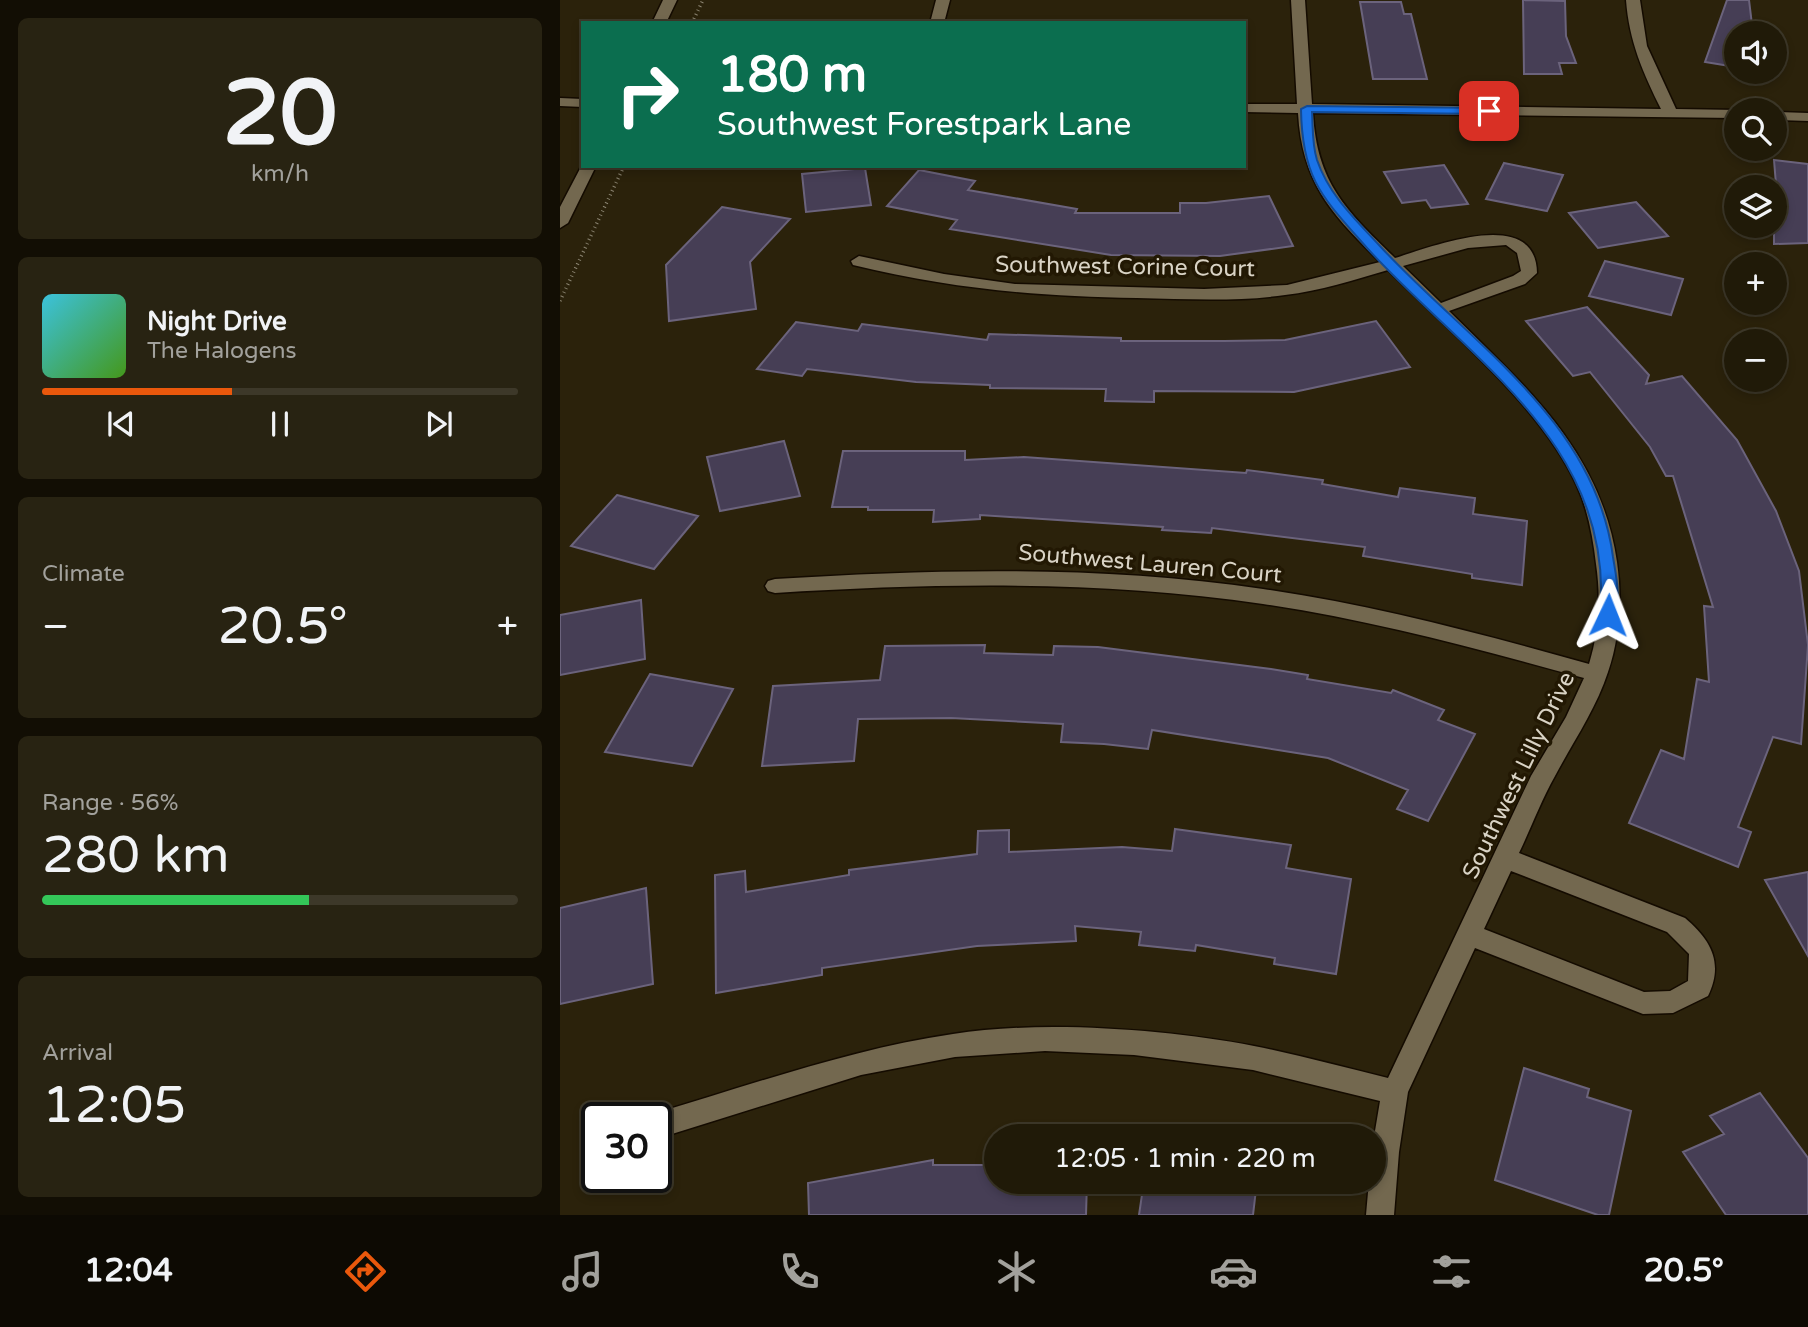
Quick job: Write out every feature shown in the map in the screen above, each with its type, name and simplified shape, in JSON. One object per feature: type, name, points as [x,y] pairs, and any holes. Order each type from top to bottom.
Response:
[{"type":"street","points":[[660,21],[670,0]]},
{"type":"street","points":[[938,21],[943,0]]},
{"type":"street","name":"Southwest Lilly Drive","points":[[1298,0],[1307,109],[1307,144],[1321,184],[1329,198],[1389,263],[1524,395],[1557,435],[1587,486],[1603,536],[1610,589],[1605,647],[1597,674],[1576,719],[1543,776],[1395,1092],[1385,1152],[1380,1215]]},
{"type":"street","points":[[1633,0],[1634,30],[1643,57],[1671,113]]},
{"type":"street","points":[[560,102],[581,103]]},
{"type":"street","points":[[1246,108],[1724,114]]},
{"type":"street","points":[[1787,116],[1808,117]]},
{"type":"street","points":[[560,223],[587,168]]},
{"type":"street","name":"Southwest Corine Court","points":[[859,261],[915,275],[1053,292],[1237,294],[1299,287],[1474,242],[1499,239],[1516,242],[1525,250],[1530,260],[1529,273],[1519,280],[1437,310]]},
{"type":"street","name":"Southwest Lauren Court","points":[[775,586],[897,578],[989,576],[1124,582],[1215,590],[1386,619],[1597,674]]},
{"type":"street","points":[[1469,934],[1643,1003],[1673,1002],[1699,988],[1706,965],[1696,942],[1675,925],[1505,858]]},
{"type":"street","points":[[672,1121],[861,1063],[955,1045],[1045,1039],[1134,1043],[1253,1058],[1395,1092]]},
{"type":"path","points":[[560,301],[623,168]]},
{"type":"building","points":[[1523,0],[1565,1],[1566,36],[1576,63],[1559,63],[1562,74],[1524,74]]},
{"type":"building","points":[[1727,0],[1749,0],[1752,21],[1724,21],[1724,65],[1705,62]]},
{"type":"building","points":[[1360,2],[1401,2],[1404,14],[1411,14],[1427,79],[1373,79]]},
{"type":"building","points":[[1774,161],[1808,164],[1808,243],[1774,244],[1774,238],[1787,238],[1787,175],[1775,175]]},
{"type":"building","points":[[1504,163],[1563,175],[1547,211],[1486,199]]},
{"type":"building","points":[[1444,165],[1468,204],[1431,208],[1426,200],[1402,203],[1384,172]]},
{"type":"building","points":[[865,168],[871,205],[806,212],[802,174]]},
{"type":"building","points":[[919,170],[975,181],[968,190],[1077,209],[1075,213],[1180,213],[1180,203],[1269,196],[1293,246],[1220,256],[1111,255],[950,229],[957,220],[887,206]]},
{"type":"building","points":[[1636,202],[1668,236],[1598,248],[1569,213]]},
{"type":"building","points":[[722,207],[790,219],[750,262],[756,309],[669,321],[666,265]]},
{"type":"building","points":[[1605,261],[1683,279],[1671,315],[1589,296]]},
{"type":"building","points":[[1587,307],[1649,375],[1646,384],[1682,376],[1737,440],[1776,511],[1799,571],[1808,645],[1801,744],[1773,737],[1738,827],[1751,832],[1738,867],[1629,823],[1661,750],[1684,759],[1697,679],[1709,682],[1704,606],[1713,607],[1673,476],[1666,476],[1650,447],[1590,372],[1573,376],[1526,321]]},
{"type":"building","points":[[1376,321],[1410,367],[1294,392],[1154,391],[1154,402],[1105,401],[1106,389],[990,388],[990,385],[916,382],[807,369],[802,376],[757,369],[796,322],[858,331],[862,324],[987,340],[989,334],[1121,338],[1121,341],[1224,341],[1285,340]]},
{"type":"building","points":[[784,441],[800,496],[720,511],[707,457]]},
{"type":"building","points":[[843,451],[965,451],[965,460],[1024,457],[1246,473],[1247,470],[1323,480],[1322,484],[1398,497],[1400,488],[1475,498],[1473,514],[1527,521],[1522,585],[1363,556],[1365,547],[1212,528],[1211,533],[1162,530],[1163,527],[980,515],[980,519],[933,522],[934,510],[832,507]]},
{"type":"building","points":[[617,495],[698,516],[654,569],[571,546]]},
{"type":"building","points":[[641,600],[645,659],[560,675],[560,615]]},
{"type":"building","points":[[985,645],[984,653],[1053,655],[1054,646],[1098,647],[1271,669],[1308,675],[1307,679],[1391,693],[1393,690],[1444,710],[1438,720],[1475,734],[1428,821],[1397,809],[1408,790],[1328,758],[1152,730],[1148,749],[1061,742],[1063,724],[951,718],[858,719],[854,761],[762,766],[773,686],[880,680],[885,646]]},
{"type":"building","points":[[650,674],[733,689],[692,766],[605,752]]},
{"type":"building","points":[[1175,829],[1291,845],[1286,868],[1351,879],[1336,974],[1274,964],[1275,958],[1196,945],[1195,951],[1139,945],[1141,932],[1075,926],[1076,941],[977,946],[822,968],[822,975],[716,993],[715,875],[745,871],[746,892],[849,875],[849,870],[977,854],[978,831],[1009,830],[1009,852],[1122,847],[1172,851]]},
{"type":"building","points":[[1808,872],[1808,956],[1765,880]]},
{"type":"building","points":[[646,888],[653,984],[560,1004],[560,908]]},
{"type":"building","points":[[1524,1068],[1589,1089],[1587,1097],[1631,1111],[1609,1215],[1598,1215],[1495,1180]]},
{"type":"building","points":[[1760,1093],[1808,1158],[1808,1215],[1726,1215],[1683,1152],[1724,1134],[1710,1116]]},
{"type":"building","points":[[933,1160],[933,1165],[984,1165],[984,1194],[1087,1194],[1086,1215],[809,1215],[808,1183]]},
{"type":"building","points":[[1142,1194],[1255,1194],[1253,1215],[1139,1215]]},
{"type":"route","points":[[1489,111],[1307,109],[1307,144],[1312,162],[1329,198],[1389,263],[1524,395],[1557,435],[1587,486],[1603,536],[1610,589],[1608,615]]}]
